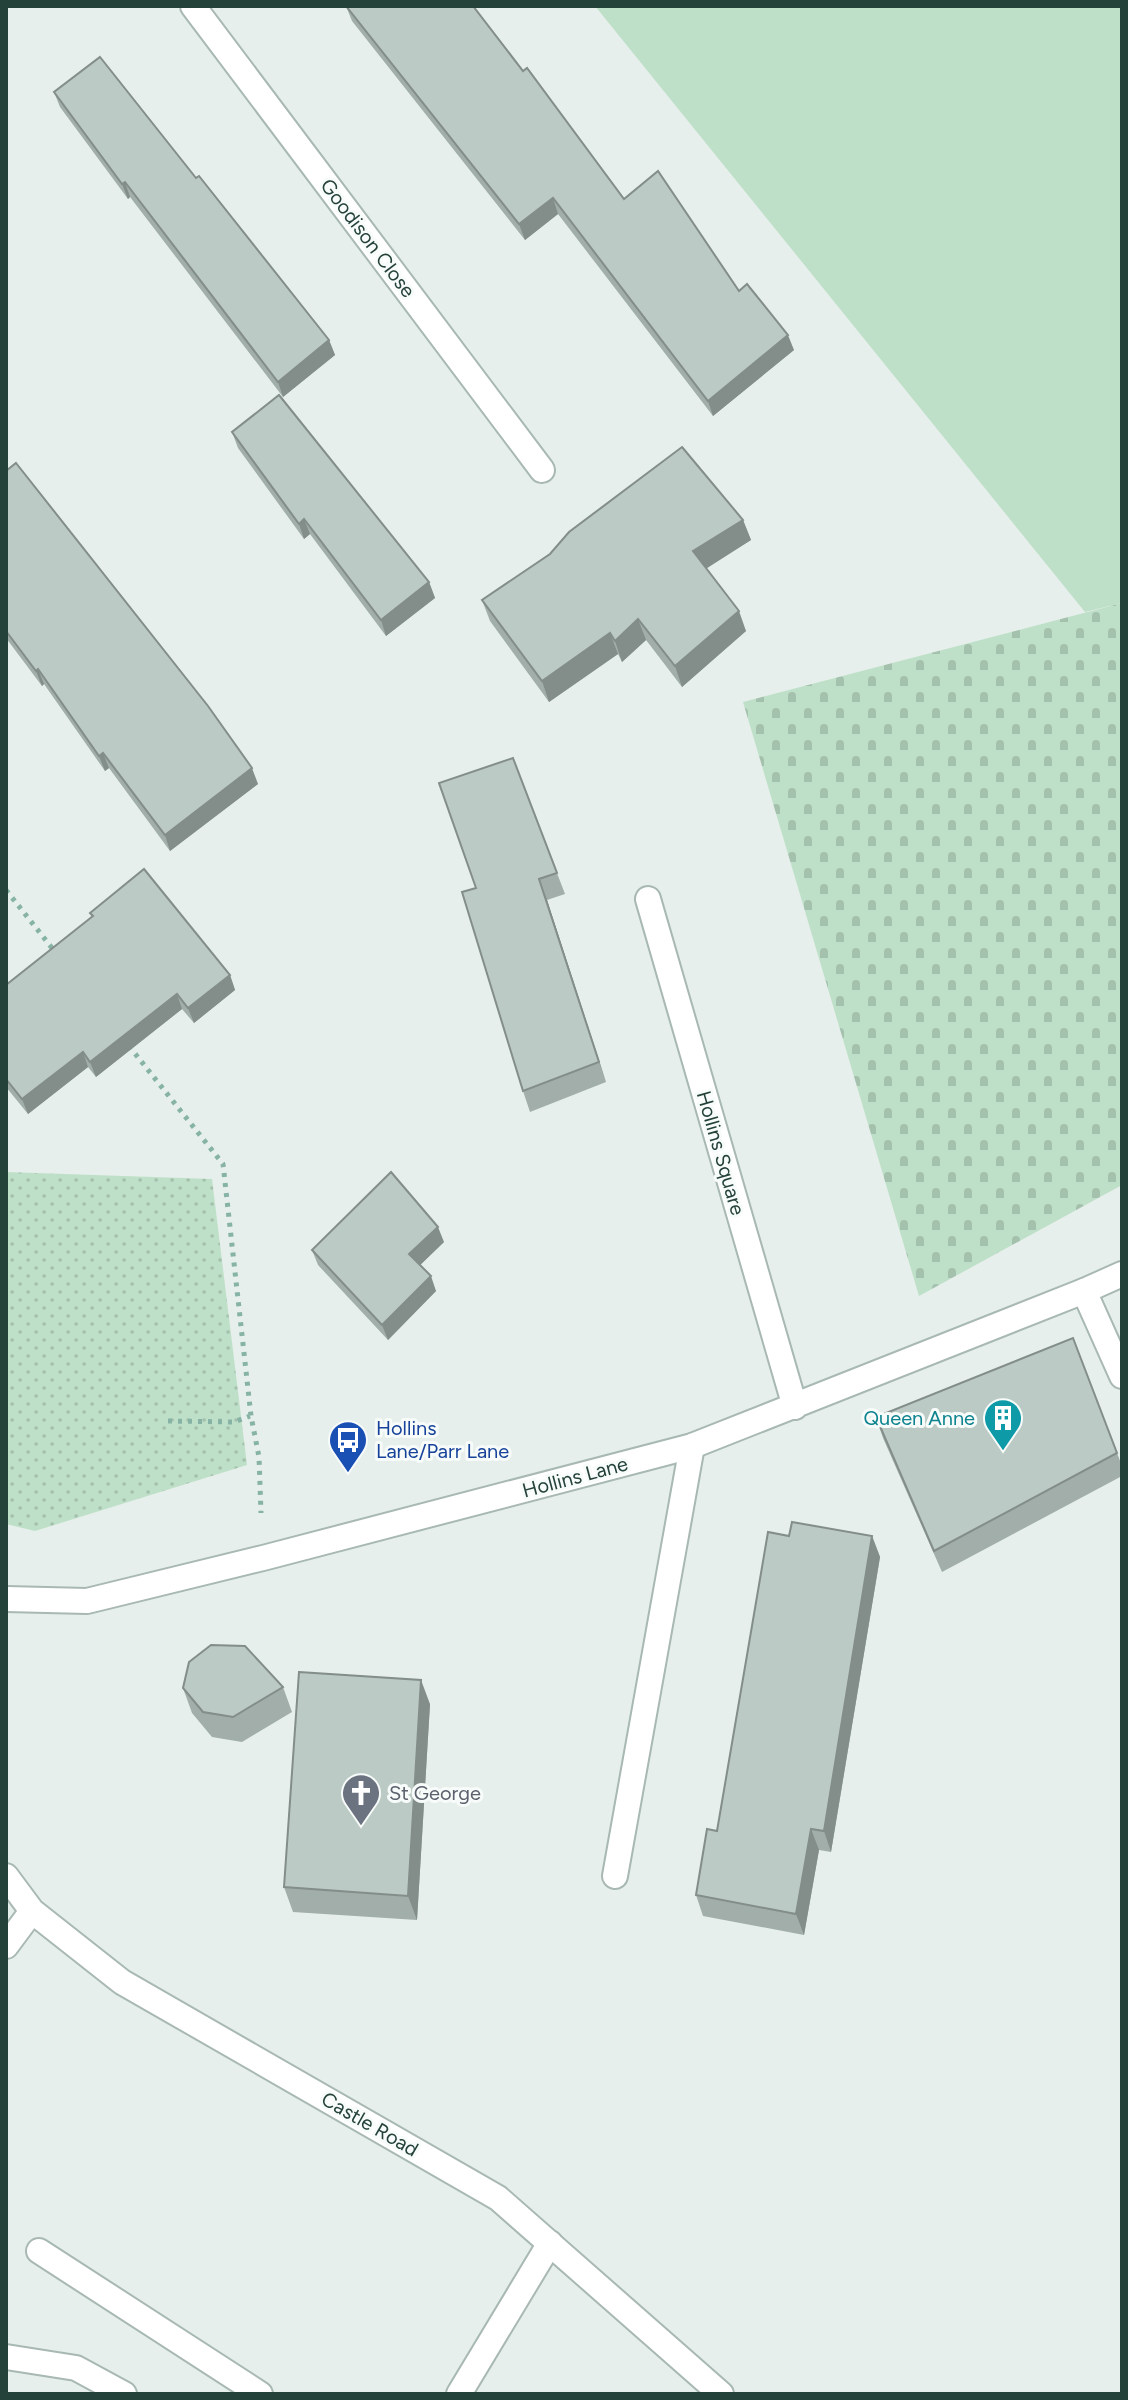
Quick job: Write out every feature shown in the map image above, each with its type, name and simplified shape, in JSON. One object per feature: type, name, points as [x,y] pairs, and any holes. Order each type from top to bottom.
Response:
[{"type":"street","name":"Goodison Close","points":[[193,6],[542,470]]},
{"type":"street","name":"Hollins Square","points":[[648,899],[795,1407]]},
{"type":"street","name":"Hollins Lane","points":[[6,1599],[87,1601],[692,1446],[1122,1274]]},
{"type":"street","points":[[1084,1291],[1122,1376]]},
{"type":"street","points":[[615,1876],[692,1446]]},
{"type":"street","name":"Castle Road","points":[[6,1876],[32,1911],[122,1982],[498,2198],[721,2394]]},
{"type":"street","points":[[6,1946],[32,1911]]},
{"type":"street","points":[[459,2394],[550,2243]]},
{"type":"street","points":[[39,2251],[260,2394]]},
{"type":"street","points":[[6,2357],[76,2368],[124,2394]]},
{"type":"path","points":[[6,890],[65,965]]},
{"type":"path","points":[[124,1040],[223,1164],[251,1416],[259,1457],[263,1558]]},
{"type":"path","points":[[168,1421],[234,1422],[251,1416]]},
{"type":"green space","points":[[595,6],[1122,6],[1122,603],[1085,612]]},
{"type":"green space","points":[[1122,603],[1122,1185],[919,1296],[743,702]]},
{"type":"green space","points":[[6,1172],[212,1179],[247,1465],[35,1531],[6,1524]]},
{"type":"building","points":[[346,6],[473,6],[523,71],[527,68],[624,199],[658,171],[739,291],[747,284],[788,335],[708,401],[553,198],[519,224]]},
{"type":"building","points":[[100,57],[329,340],[278,382],[125,182],[122,184],[54,92]]},
{"type":"building","points":[[279,395],[429,582],[381,620],[304,519],[299,524],[232,432]]},
{"type":"building","points":[[682,447],[743,520],[693,551],[739,611],[675,666],[638,619],[615,641],[610,633],[542,681],[482,600],[550,554],[569,532]]},
{"type":"building","points":[[16,463],[208,706],[252,768],[165,835],[103,753],[99,756],[38,669],[36,671],[6,631],[6,471]]},
{"type":"building","points":[[513,758],[557,873],[539,879],[599,1062],[523,1091],[462,892],[476,888],[439,783]]},
{"type":"building","points":[[144,869],[230,975],[188,1008],[177,994],[90,1062],[83,1052],[22,1099],[6,1079],[6,985],[93,916],[90,913]]},
{"type":"building","points":[[391,1172],[438,1227],[409,1254],[431,1276],[382,1325],[312,1250]]},
{"type":"building","name":"Queen Anne","points":[[1073,1338],[1117,1453],[934,1551],[876,1417]]},
{"type":"building","points":[[792,1522],[872,1536],[824,1831],[811,1829],[796,1914],[696,1895],[707,1829],[717,1831],[768,1532],[789,1536]]},
{"type":"building","points":[[211,1645],[245,1646],[283,1687],[233,1717],[203,1712],[183,1688],[189,1662]]},
{"type":"building","name":"St George","points":[[299,1672],[421,1680],[408,1896],[284,1887]]},
{"type":"place","name":"Queen Anne","points":[[1003,1452]]},
{"type":"place","name":"Hollins Lane/Parr Lane","points":[[348,1474]]},
{"type":"place","name":"St George","points":[[361,1827]]}]
